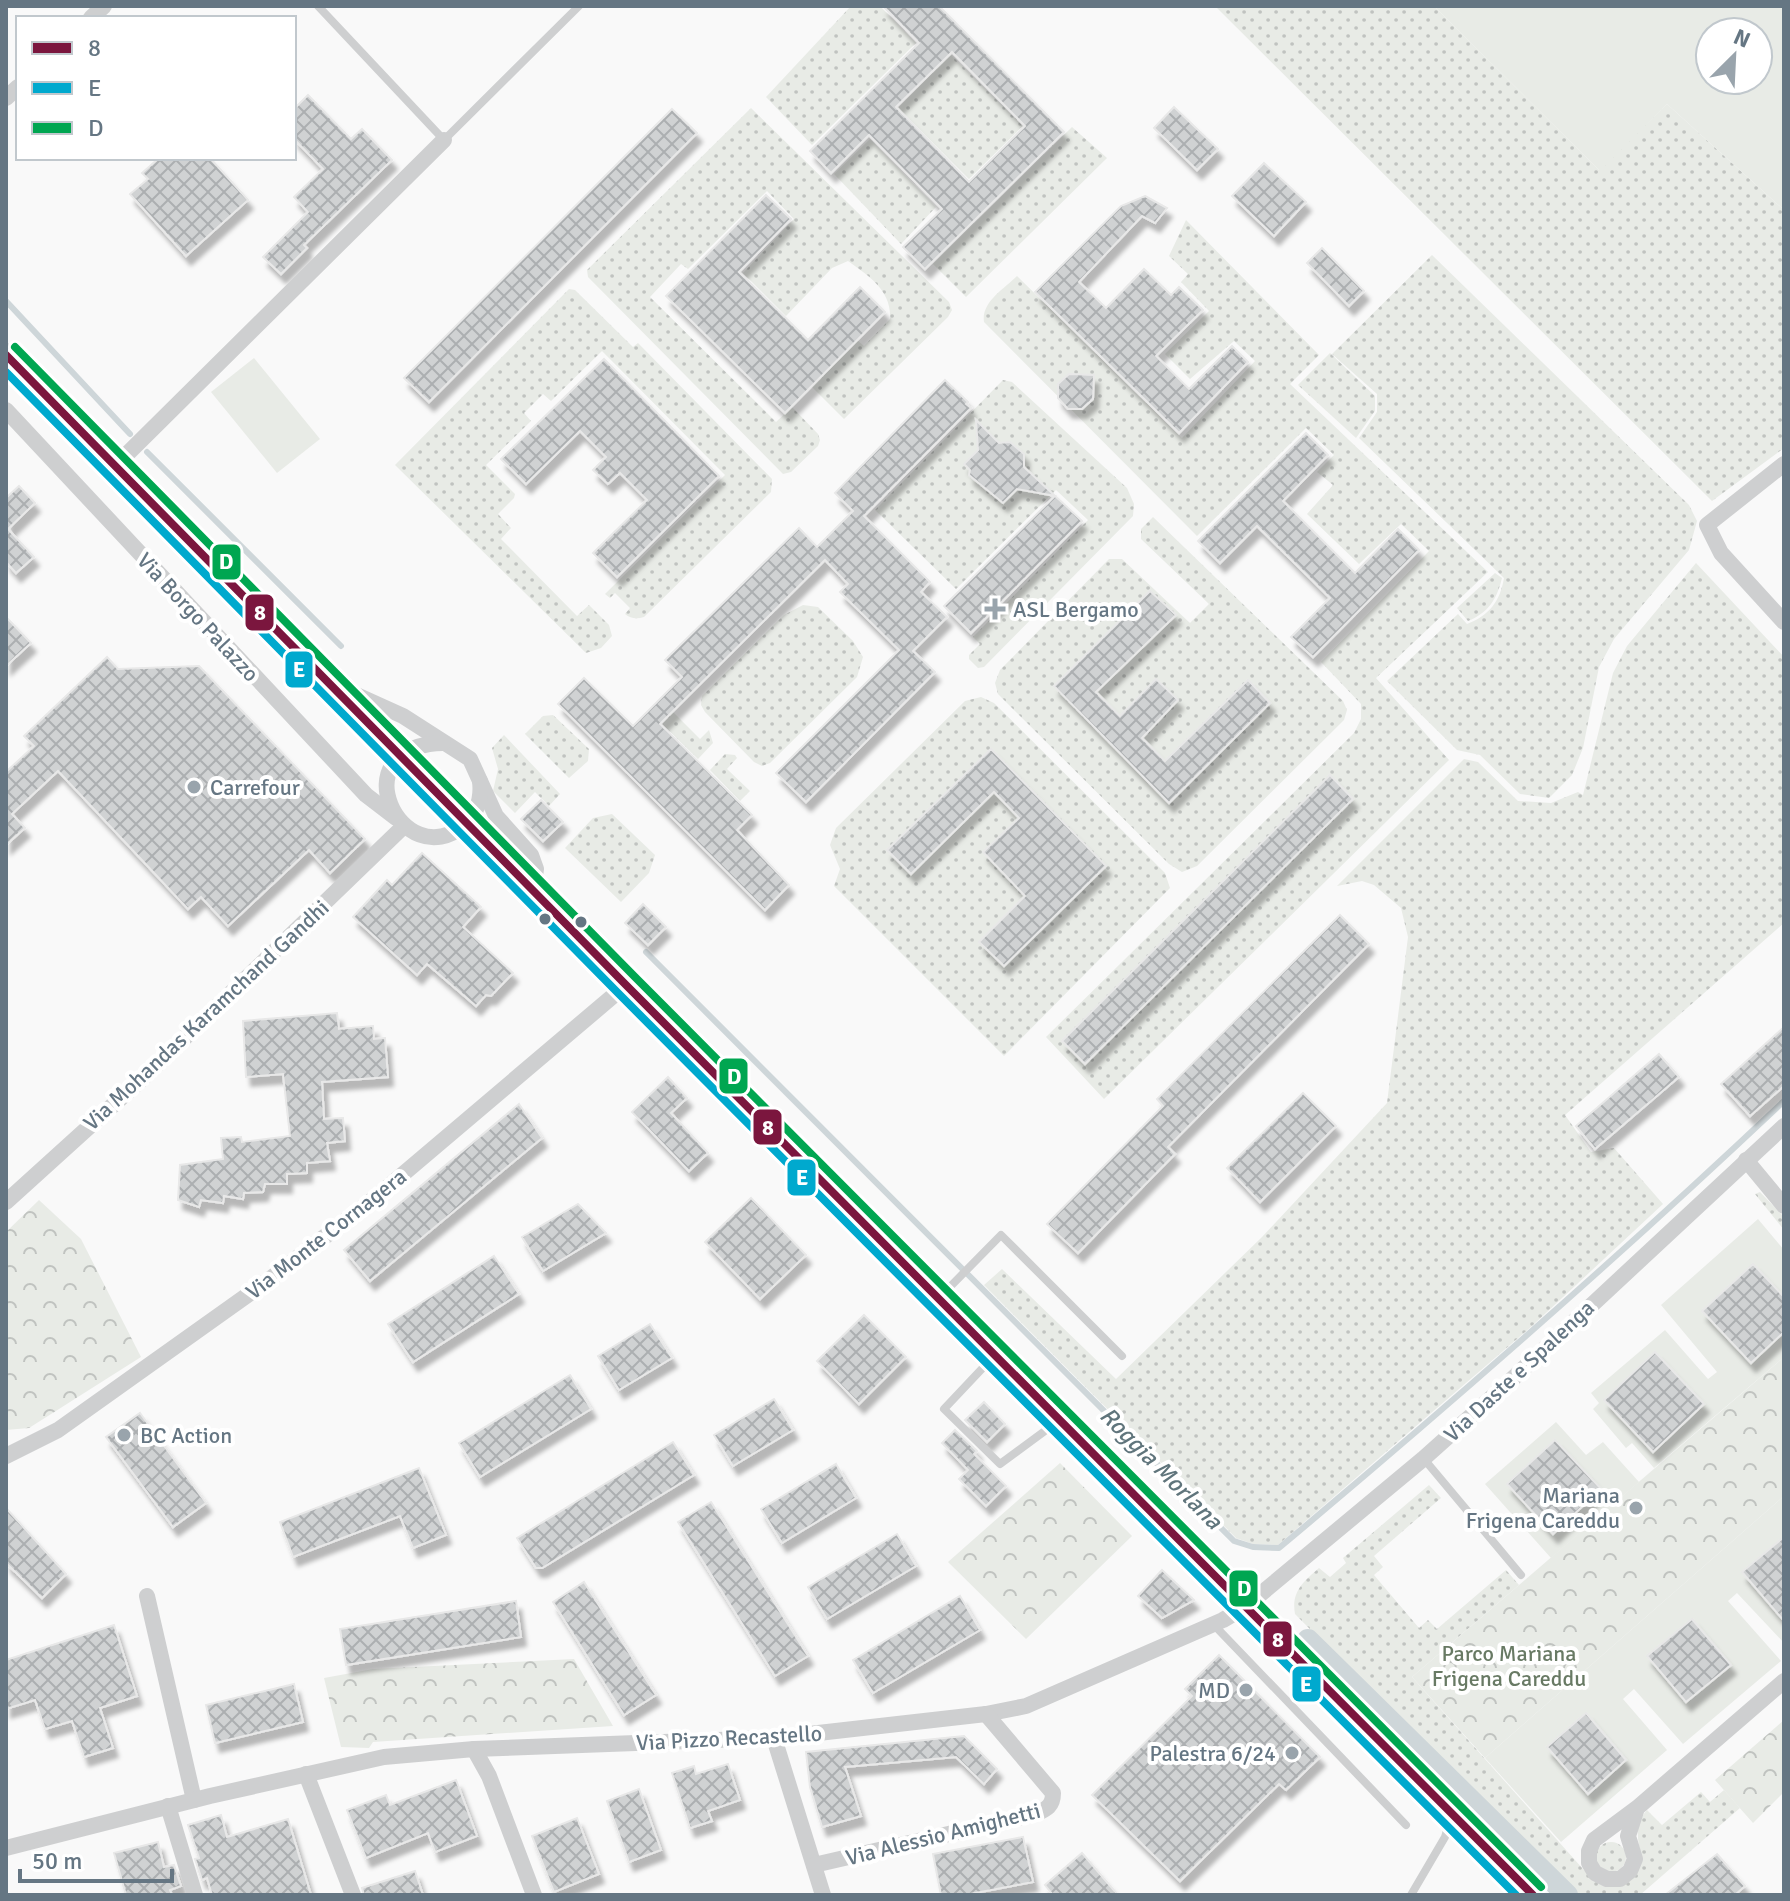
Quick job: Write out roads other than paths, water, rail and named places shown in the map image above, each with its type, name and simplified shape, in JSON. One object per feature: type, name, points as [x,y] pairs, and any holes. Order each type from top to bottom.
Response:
[{"type":"main road","name":"Via Borgo Palazzo","points":[[6,355],[626,985],[943,1293],[994,1355],[1533,1895]]},
{"type":"street","points":[[114,467],[444,140]]},
{"type":"street","name":"Via Borgo Palazzo","points":[[6,410],[355,784],[414,832],[436,837],[458,830],[468,822]]},
{"type":"street","points":[[1784,464],[1707,525],[1721,553],[1784,622]]},
{"type":"street","name":"Via Borgo Palazzo","points":[[329,683],[403,716],[462,752],[475,767],[496,816],[531,855],[536,869],[533,889]]},
{"type":"street","points":[[400,822],[389,805],[386,790],[388,775],[401,754],[421,743],[444,743]]},
{"type":"street","points":[[468,822],[477,809],[481,792],[479,776]]},
{"type":"street","name":"Via Mohandas Karamchand Gandhi","points":[[6,1202],[144,1077],[400,822]]},
{"type":"street","name":"Via Monte Cornagera","points":[[6,1456],[71,1421],[308,1251],[626,985]]},
{"type":"street","name":"Via Daste e Spalenga","points":[[1245,1607],[1423,1459],[1784,1126]]},
{"type":"street","points":[[1746,1160],[1784,1206]]},
{"type":"street","points":[[147,1596],[194,1800]]},
{"type":"street","name":"Via Pizzo Recastello","points":[[6,1848],[168,1806],[384,1757],[474,1749],[774,1738],[986,1714],[1026,1706],[1213,1625],[1245,1607]]},
{"type":"street","points":[[1637,1808],[1784,1681]]},
{"type":"street","name":"Via Alessio Amighetti","points":[[814,1865],[1049,1809],[1053,1793],[986,1714]]},
{"type":"street","name":"Via Alessio Amighetti","points":[[774,1738],[823,1895]]},
{"type":"street","points":[[474,1749],[489,1776],[534,1895]]},
{"type":"street","points":[[306,1774],[353,1895]]},
{"type":"street","points":[[168,1806],[195,1895]]},
{"type":"lane","points":[[318,6],[444,140],[579,6]]},
{"type":"lane","points":[[943,1293],[1001,1235],[1122,1356]]},
{"type":"lane","points":[[994,1355],[944,1409],[1000,1464],[1059,1420]]},
{"type":"lane","points":[[1423,1459],[1521,1575]]},
{"type":"lane","points":[[1213,1625],[1406,1825]]},
{"type":"lane","points":[[1411,1895],[1445,1837],[1452,1812]]},
{"type":"waterway","name":"Roggia Morlana","points":[[6,301],[130,434]]},
{"type":"waterway","name":"Roggia Morlana","points":[[147,452],[341,646]]},
{"type":"waterway","name":"Roggia Morlana","points":[[646,952],[1234,1541],[1253,1547],[1279,1548],[1535,1328],[1784,1101]]},
{"type":"waterway","points":[[1308,1640],[1567,1895]]},
{"type":"place","name":"ASL Bergamo","points":[[995,609]]},
{"type":"place","name":"Carrefour","points":[[194,787]]},
{"type":"place","name":"BC Action","points":[[124,1435]]},
{"type":"place","name":"Mariana Frigena Careddu","points":[[1636,1508]]},
{"type":"place","name":"MD","points":[[1246,1690]]},
{"type":"place","name":"Palestra 6/24","points":[[1292,1753]]},
{"type":"park label","name":"Parco Mariana Frigena Careddu","points":[[1509,1666]]}]
